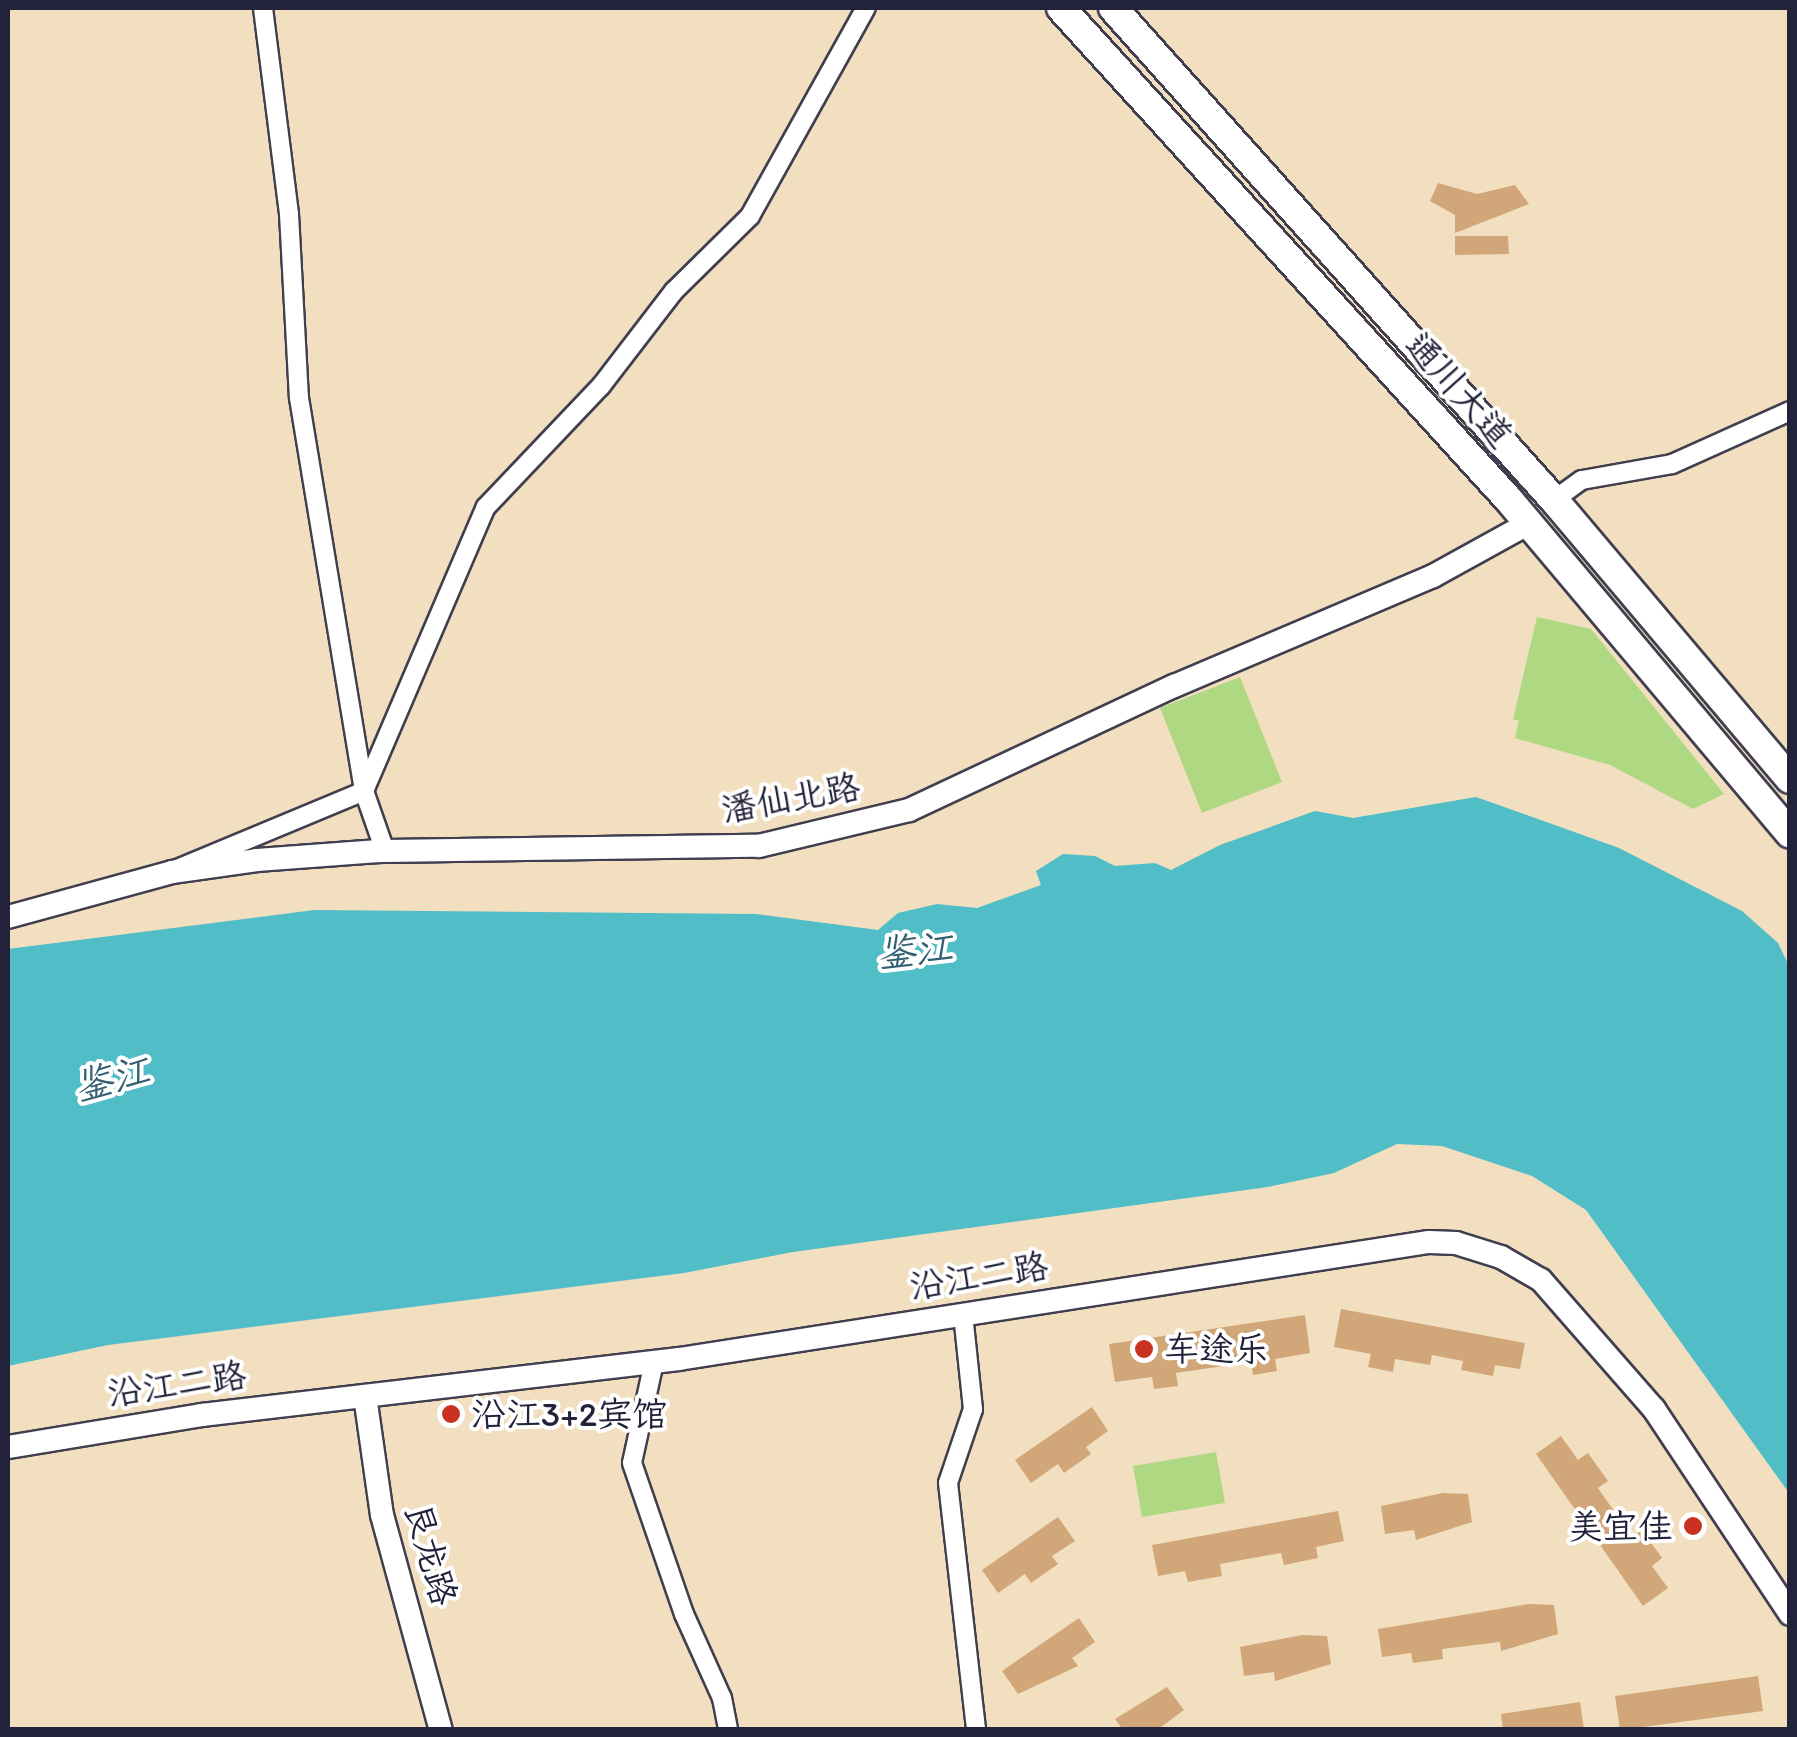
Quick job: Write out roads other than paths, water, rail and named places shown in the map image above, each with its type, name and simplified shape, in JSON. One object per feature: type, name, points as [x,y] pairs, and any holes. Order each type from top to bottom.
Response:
[{"type":"main road","name":"通川大道","points":[[1062,8],[1529,523],[1790,834]]},
{"type":"main road","name":"通川大道","points":[[1113,8],[1554,500],[1790,779]]},
{"type":"street","points":[[263,8],[289,214],[299,398],[364,791],[385,851]]},
{"type":"street","points":[[172,872],[364,791],[486,508],[601,386],[674,291],[750,216],[866,8]]},
{"type":"street","points":[[1554,500],[1582,480],[1672,464],[1790,411]]},
{"type":"street","name":"潘仙北路","points":[[8,918],[172,872],[385,851],[759,846],[908,810],[1174,686],[1433,576],[1529,523]]},
{"type":"street","name":"沿江二路","points":[[8,1447],[365,1396],[654,1362],[1429,1242],[1483,1249],[1541,1280],[1654,1409],[1790,1614]]},
{"type":"street","points":[[963,1314],[973,1408],[948,1483],[976,1730]]},
{"type":"street","points":[[654,1362],[647,1412],[631,1455],[634,1475],[684,1614],[722,1698],[728,1730]]},
{"type":"street","name":"艮龙路","points":[[365,1396],[376,1488],[440,1729]]},
{"type":"water","name":"鉴江","points":[[1476,797],[1619,848],[1742,911],[1778,943],[1789,966],[1789,1493],[1586,1210],[1532,1176],[1442,1146],[1397,1144],[1334,1173],[1268,1187],[793,1252],[684,1273],[108,1345],[8,1366],[8,949],[314,910],[756,914],[878,930],[898,913],[937,904],[977,908],[1041,885],[1036,871],[1063,854],[1095,856],[1115,866],[1155,863],[1171,870],[1220,845],[1315,811],[1353,818]]},
{"type":"place","name":"车途乐","points":[[1144,1349]]},
{"type":"place","name":"沿江3+2宾馆","points":[[451,1414]]},
{"type":"place","name":"美宜佳","points":[[1693,1526]]}]
